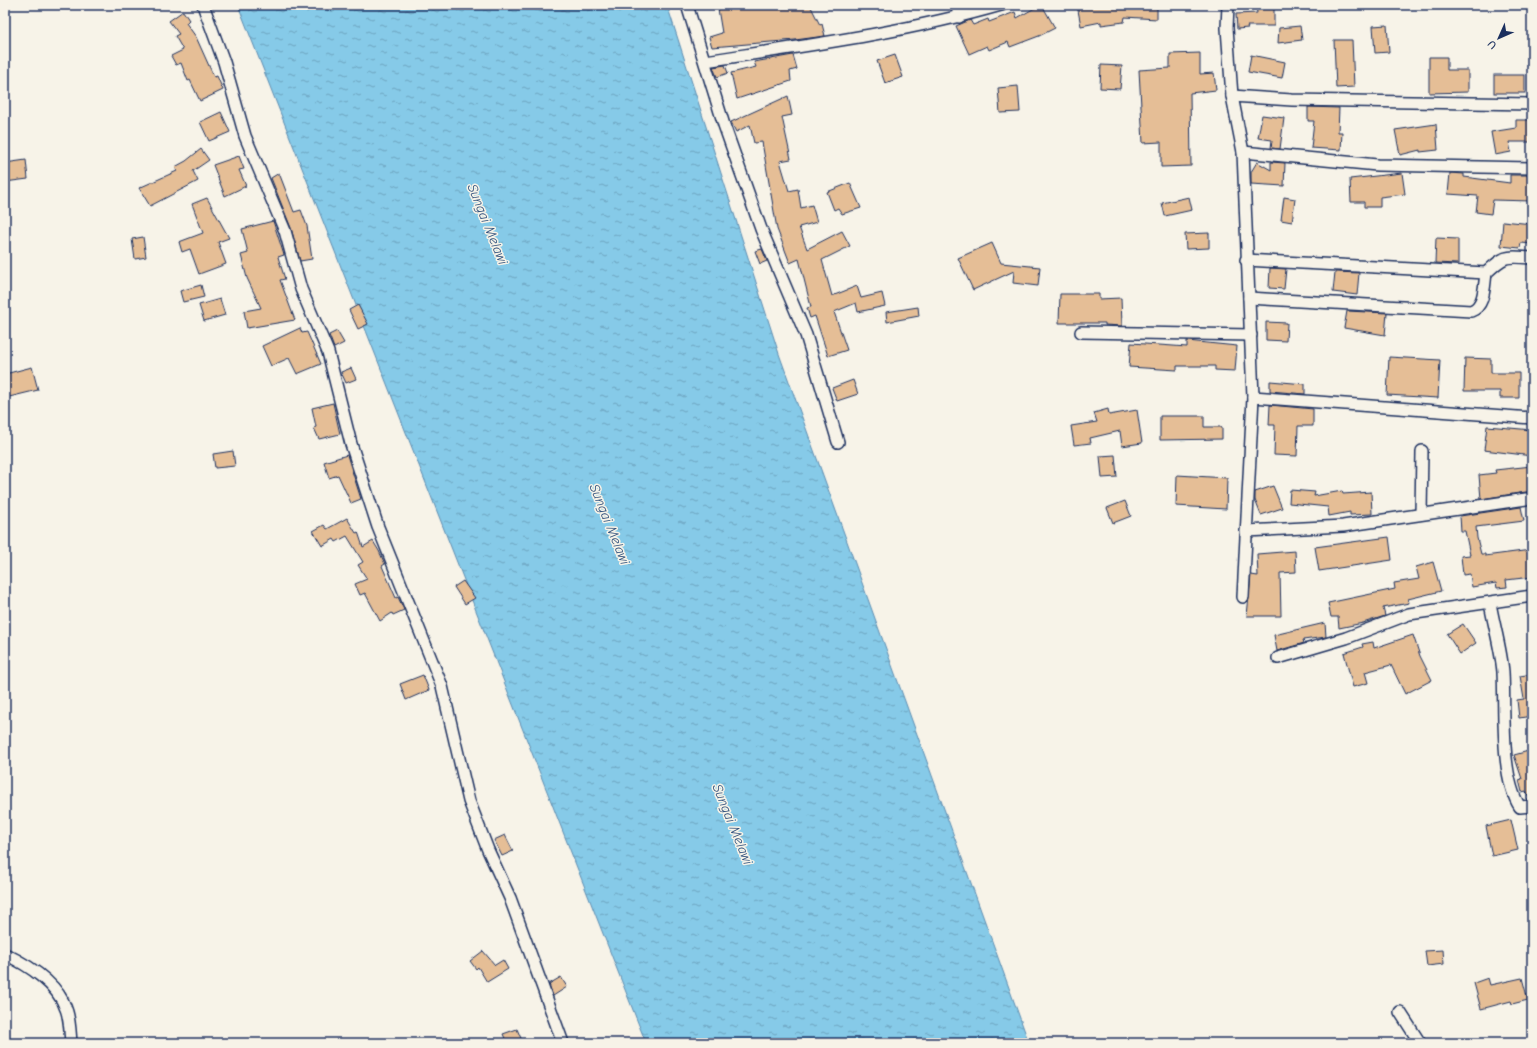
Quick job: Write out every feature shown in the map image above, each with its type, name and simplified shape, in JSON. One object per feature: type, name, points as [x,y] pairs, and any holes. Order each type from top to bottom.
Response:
[{"type":"street","points":[[203,5],[224,62],[245,136],[285,231],[301,289],[328,352],[351,444],[378,527],[442,686],[469,801],[488,850],[510,898],[563,1043]]},
{"type":"street","points":[[688,5],[724,125],[761,229],[806,334],[838,442]]},
{"type":"street","points":[[957,5],[959,17]]},
{"type":"street","points":[[705,61],[850,40],[959,17],[1001,5]]},
{"type":"street","points":[[1228,5],[1227,28],[1232,96],[1242,152],[1246,260],[1252,335],[1253,397],[1243,597]]},
{"type":"street","points":[[1232,96],[1292,100],[1532,104]]},
{"type":"street","points":[[1242,152],[1378,166],[1532,168]]},
{"type":"street","points":[[1249,298],[1471,311],[1475,309],[1481,301],[1486,273],[1501,258],[1511,256],[1532,258]]},
{"type":"street","points":[[1246,260],[1486,273]]},
{"type":"street","points":[[1080,332],[1252,335]]},
{"type":"street","points":[[1253,397],[1532,418]]},
{"type":"street","points":[[1420,514],[1422,451]]},
{"type":"street","points":[[1246,531],[1343,526],[1526,499]]},
{"type":"street","points":[[1278,658],[1346,638],[1409,614],[1532,596]]},
{"type":"street","points":[[1490,603],[1503,670],[1507,768],[1511,789],[1520,807],[1532,806]]},
{"type":"street","points":[[5,954],[26,964],[60,996],[67,1009],[71,1043]]},
{"type":"street","points":[[1400,1012],[1420,1043]]},
{"type":"water","name":"Sungai Melawi","points":[[238,5],[667,5],[779,354],[1029,1043],[646,1043]]},
{"type":"building","points":[[752,5],[810,5],[820,25],[822,24],[825,36],[712,47],[709,37],[722,33],[718,9]]},
{"type":"building","points":[[1042,5],[1055,28],[1010,47],[1008,42],[989,50],[987,46],[969,54],[956,26],[970,20],[973,25],[988,19],[989,22],[1015,12],[1017,18]]},
{"type":"building","points":[[1077,5],[1157,5],[1157,19],[1125,17],[1124,22],[1101,25],[1101,22],[1081,26]]},
{"type":"building","points":[[1256,5],[1274,5],[1274,26],[1247,26],[1248,28],[1237,29],[1236,14],[1257,13]]},
{"type":"building","points":[[183,11],[189,20],[186,23],[196,37],[214,77],[217,76],[223,90],[200,101],[190,80],[188,81],[181,63],[176,65],[171,56],[183,50],[175,36],[179,34],[169,21]]},
{"type":"building","points":[[1387,25],[1389,52],[1375,53],[1373,26]]},
{"type":"building","points":[[1300,26],[1302,40],[1278,43],[1279,28]]},
{"type":"building","points":[[1334,40],[1352,40],[1354,87],[1336,88]]},
{"type":"building","points":[[1200,53],[1200,74],[1214,73],[1216,90],[1190,93],[1191,166],[1161,167],[1161,142],[1143,143],[1139,70],[1170,68],[1170,54]]},
{"type":"building","points":[[793,55],[797,69],[790,71],[791,81],[737,99],[731,73],[756,67],[754,62]]},
{"type":"building","points":[[895,55],[903,77],[885,83],[877,61]]},
{"type":"building","points":[[1251,55],[1285,62],[1282,78],[1248,72]]},
{"type":"building","points":[[1429,57],[1447,57],[1447,70],[1468,70],[1468,92],[1429,93]]},
{"type":"building","points":[[725,65],[728,73],[717,77],[713,67]]},
{"type":"building","points":[[1101,65],[1122,66],[1120,89],[1100,88]]},
{"type":"building","points":[[1494,75],[1525,75],[1525,93],[1494,93]]},
{"type":"building","points":[[1018,86],[1020,112],[1000,113],[998,88]]},
{"type":"building","points":[[788,96],[792,115],[782,117],[791,159],[780,161],[789,191],[798,189],[801,208],[812,205],[817,222],[799,227],[807,249],[842,231],[850,246],[822,260],[832,296],[857,286],[861,298],[882,293],[885,306],[858,312],[856,303],[834,312],[847,350],[828,356],[815,316],[810,318],[807,308],[811,307],[799,259],[790,263],[777,229],[762,142],[754,143],[750,125],[736,132],[731,122]]},
{"type":"building","points":[[1308,107],[1339,108],[1338,132],[1342,132],[1341,150],[1311,148],[1314,121],[1308,121]]},
{"type":"building","points":[[221,112],[230,132],[209,141],[200,122]]},
{"type":"building","points":[[1262,115],[1284,118],[1280,149],[1271,148],[1272,140],[1258,138]]},
{"type":"building","points":[[1516,120],[1530,120],[1530,142],[1509,142],[1511,152],[1495,155],[1491,132],[1516,128]]},
{"type":"building","points":[[1436,124],[1438,150],[1420,152],[1420,150],[1400,155],[1395,130]]},
{"type":"building","points":[[201,149],[209,160],[193,171],[198,181],[150,206],[139,188],[177,171],[175,167],[186,161]]},
{"type":"building","points":[[239,156],[244,169],[239,170],[246,186],[225,196],[213,165]]},
{"type":"building","points":[[26,160],[28,179],[5,182],[5,163]]},
{"type":"building","points":[[1257,162],[1271,170],[1271,162],[1285,163],[1284,186],[1251,184],[1251,172]]},
{"type":"building","points":[[279,173],[294,212],[301,210],[307,226],[312,259],[300,261],[291,228],[271,178]]},
{"type":"building","points":[[1402,173],[1405,194],[1380,197],[1380,207],[1364,207],[1364,202],[1351,202],[1350,179]]},
{"type":"building","points":[[1450,173],[1464,174],[1464,177],[1510,183],[1510,175],[1532,175],[1532,201],[1493,200],[1491,214],[1476,212],[1478,196],[1448,194]]},
{"type":"building","points":[[850,183],[861,208],[842,214],[838,208],[834,210],[827,192]]},
{"type":"building","points":[[1189,197],[1192,210],[1165,216],[1162,203]]},
{"type":"building","points":[[1284,197],[1295,199],[1292,222],[1281,220]]},
{"type":"building","points":[[207,198],[229,238],[218,242],[226,264],[199,274],[190,249],[182,252],[179,242],[203,233],[192,204]]},
{"type":"building","points":[[273,221],[284,255],[278,257],[285,279],[280,280],[295,320],[247,328],[244,311],[261,308],[247,278],[241,255],[248,253],[242,229]]},
{"type":"building","points":[[1503,221],[1532,224],[1532,244],[1521,243],[1520,248],[1501,246]]},
{"type":"building","points":[[1209,233],[1209,248],[1186,249],[1185,234]]},
{"type":"building","points":[[143,237],[146,257],[135,259],[132,239]]},
{"type":"building","points":[[1436,238],[1458,239],[1458,264],[1435,263]]},
{"type":"building","points":[[992,243],[1001,263],[1040,267],[1038,286],[1013,283],[1014,271],[973,290],[958,258]]},
{"type":"building","points":[[762,249],[767,261],[760,264],[755,251]]},
{"type":"building","points":[[1270,268],[1286,269],[1284,289],[1269,288]]},
{"type":"building","points":[[1335,272],[1359,273],[1357,295],[1333,292]]},
{"type":"building","points":[[201,285],[204,297],[183,302],[180,291]]},
{"type":"building","points":[[1060,294],[1099,294],[1099,299],[1121,298],[1122,326],[1105,325],[1105,323],[1059,323]]},
{"type":"building","points":[[220,299],[225,315],[204,321],[199,305]]},
{"type":"building","points":[[358,305],[368,324],[358,329],[349,310]]},
{"type":"building","points":[[918,307],[919,316],[887,322],[886,312]]},
{"type":"building","points":[[1347,311],[1387,313],[1385,335],[1344,328]]},
{"type":"building","points":[[1266,322],[1287,323],[1286,341],[1266,340]]},
{"type":"building","points":[[300,328],[302,333],[307,332],[321,364],[297,374],[289,358],[271,366],[262,346]]},
{"type":"building","points":[[337,331],[344,343],[334,348],[329,335]]},
{"type":"building","points":[[1187,341],[1237,346],[1235,371],[1215,370],[1215,366],[1177,366],[1177,370],[1129,367],[1131,343],[1187,347]]},
{"type":"building","points":[[1389,357],[1440,360],[1438,398],[1387,395]]},
{"type":"building","points":[[1465,358],[1491,359],[1491,373],[1519,373],[1519,398],[1500,398],[1500,391],[1464,391]]},
{"type":"building","points":[[32,367],[38,390],[5,398],[5,374]]},
{"type":"building","points":[[351,368],[356,379],[346,383],[341,372]]},
{"type":"building","points":[[853,380],[858,394],[837,401],[832,388]]},
{"type":"building","points":[[1270,381],[1305,384],[1305,394],[1270,391]]},
{"type":"building","points":[[333,403],[340,434],[319,439],[314,428],[316,427],[312,408]]},
{"type":"building","points":[[1270,405],[1313,409],[1313,426],[1298,426],[1297,456],[1274,455],[1275,425],[1269,425]]},
{"type":"building","points":[[1108,409],[1109,415],[1137,410],[1142,443],[1122,446],[1120,431],[1090,438],[1091,443],[1074,445],[1071,426],[1097,422],[1094,413]]},
{"type":"building","points":[[1160,416],[1204,416],[1204,427],[1222,427],[1222,439],[1160,440]]},
{"type":"building","points":[[1487,426],[1532,430],[1532,456],[1484,450]]},
{"type":"building","points":[[233,451],[235,466],[215,468],[213,454]]},
{"type":"building","points":[[347,455],[361,499],[351,503],[338,475],[329,478],[324,462]]},
{"type":"building","points":[[1115,455],[1117,477],[1102,478],[1100,456]]},
{"type":"building","points":[[1532,466],[1532,491],[1481,499],[1479,475],[1496,473],[1495,470]]},
{"type":"building","points":[[1177,475],[1227,478],[1226,509],[1176,506]]},
{"type":"building","points":[[1273,486],[1282,508],[1261,515],[1255,500],[1255,492]]},
{"type":"building","points":[[1290,490],[1315,492],[1314,496],[1342,491],[1343,494],[1371,492],[1372,514],[1350,515],[1350,512],[1329,516],[1328,507],[1289,503]]},
{"type":"building","points":[[1125,501],[1131,516],[1113,523],[1107,508]]},
{"type":"building","points":[[1521,507],[1524,521],[1476,527],[1477,538],[1481,554],[1485,554],[1485,556],[1531,550],[1532,577],[1506,580],[1507,587],[1497,588],[1496,583],[1472,587],[1470,574],[1463,575],[1461,556],[1470,555],[1465,531],[1461,531],[1460,516]]},
{"type":"building","points":[[347,518],[356,533],[358,532],[363,547],[373,541],[385,564],[382,566],[396,598],[398,597],[404,610],[393,615],[392,613],[380,621],[365,593],[360,595],[355,584],[367,579],[358,565],[363,562],[347,536],[336,542],[334,539],[322,546],[313,531],[324,525],[327,529]]},
{"type":"building","points":[[1389,537],[1392,560],[1319,571],[1315,547]]},
{"type":"building","points":[[1295,551],[1296,572],[1280,573],[1281,616],[1247,616],[1251,575],[1258,576],[1257,554]]},
{"type":"building","points":[[1433,562],[1441,591],[1408,599],[1409,603],[1383,608],[1385,616],[1363,623],[1339,628],[1338,617],[1331,617],[1328,603],[1395,589],[1394,583],[1419,579],[1416,567]]},
{"type":"building","points":[[463,581],[475,598],[465,604],[454,587]]},
{"type":"building","points":[[1325,623],[1326,637],[1303,640],[1304,643],[1277,651],[1274,635]]},
{"type":"building","points":[[1463,624],[1476,643],[1460,654],[1447,634]]},
{"type":"building","points":[[1413,635],[1420,656],[1432,680],[1405,694],[1391,665],[1365,672],[1368,683],[1353,687],[1344,653],[1363,647],[1362,644],[1373,642],[1374,648]]},
{"type":"building","points":[[1532,674],[1532,716],[1519,718],[1517,700],[1524,699],[1520,676]]},
{"type":"building","points":[[423,675],[429,690],[406,700],[400,684]]},
{"type":"building","points":[[1532,750],[1532,799],[1529,799],[1526,791],[1522,792],[1519,780],[1522,779],[1514,755]]},
{"type":"building","points":[[1511,820],[1518,850],[1492,856],[1486,826]]},
{"type":"building","points":[[505,835],[513,851],[502,856],[494,840]]},
{"type":"building","points":[[1443,950],[1444,964],[1427,966],[1425,951]]},
{"type":"building","points":[[483,951],[495,965],[503,960],[508,969],[487,982],[478,967],[476,969],[470,961]]},
{"type":"building","points":[[561,977],[567,987],[553,996],[549,984]]},
{"type":"building","points":[[1488,978],[1490,985],[1522,978],[1528,1000],[1512,1004],[1511,1001],[1481,1009],[1474,983]]},
{"type":"building","points":[[517,1029],[523,1043],[507,1043],[503,1034]]}]
